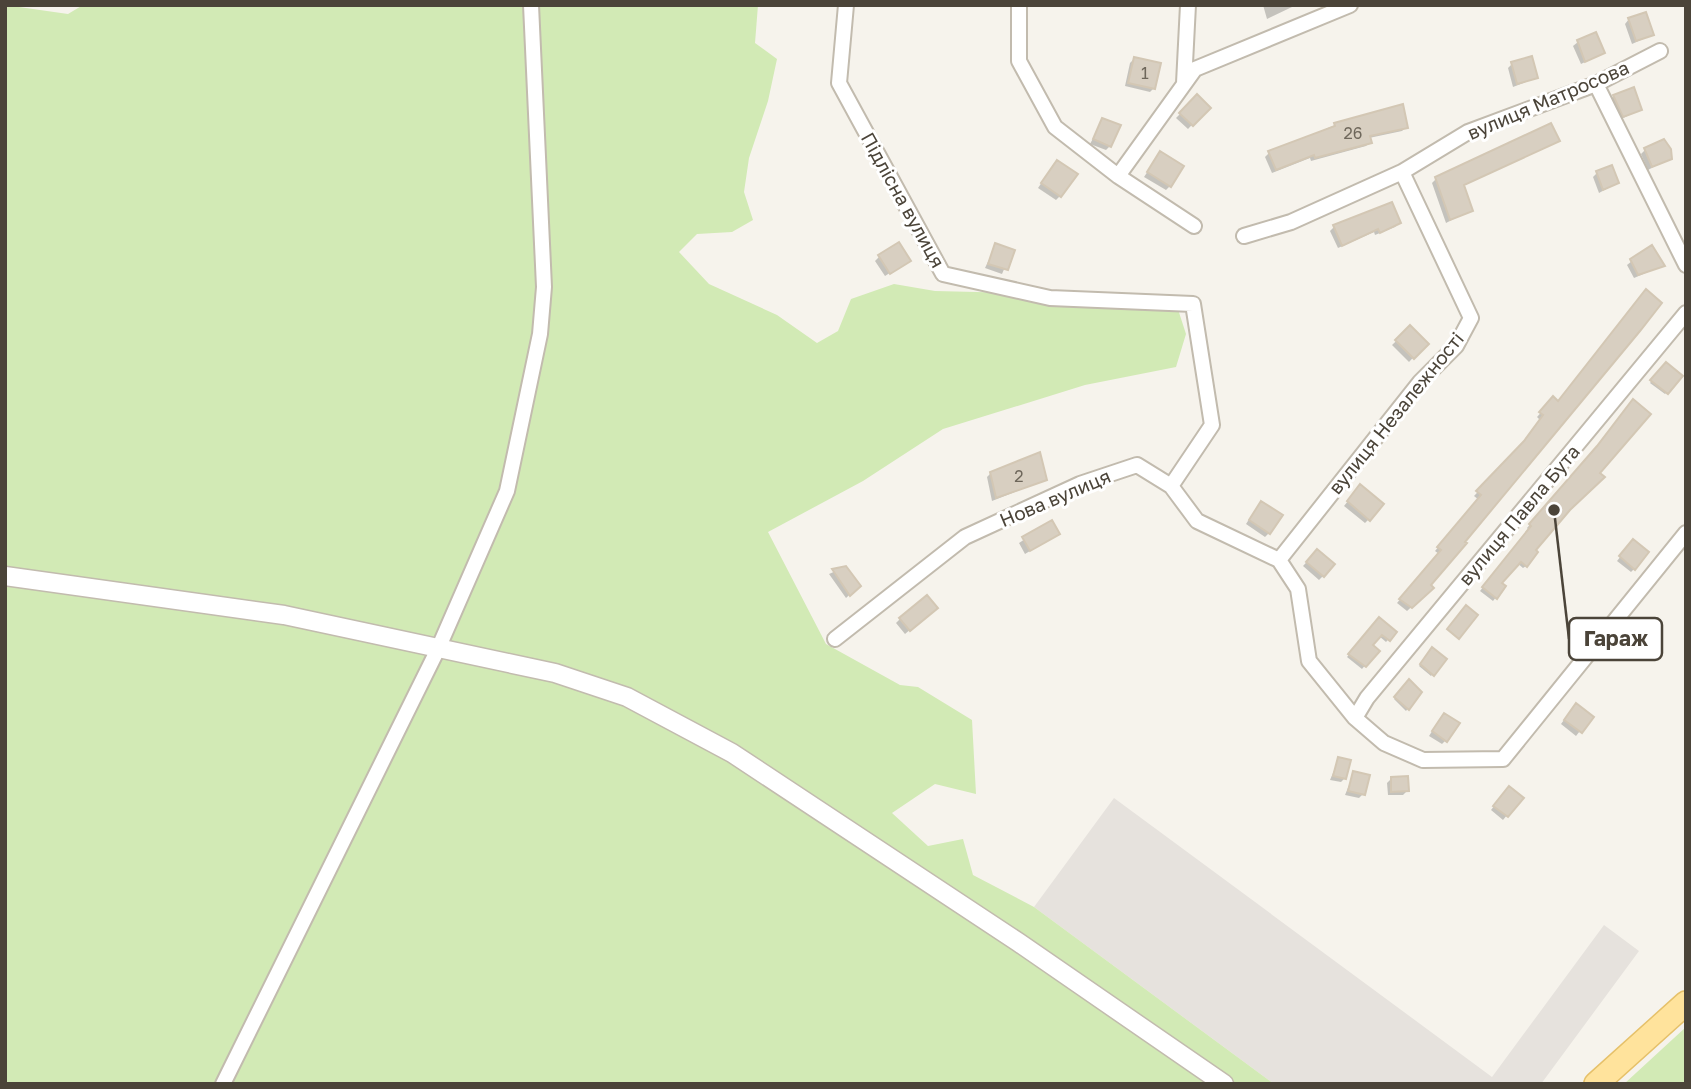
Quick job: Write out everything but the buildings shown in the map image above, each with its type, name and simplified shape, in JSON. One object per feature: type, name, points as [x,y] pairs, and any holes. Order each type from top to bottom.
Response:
[{"type":"main road","points":[[1596,1084],[1686,1003]]},
{"type":"street","points":[[223,1084],[438,649],[507,491],[540,334],[544,287],[531,5]]},
{"type":"street","name":"Підлісна вулиця","points":[[846,5],[839,83],[943,274],[1049,298],[1193,304],[1212,425],[1171,486]]},
{"type":"street","points":[[1019,5],[1019,61],[1055,127],[1118,176],[1194,226]]},
{"type":"street","points":[[1184,83],[1188,5]]},
{"type":"street","points":[[1118,176],[1195,69],[1350,5]]},
{"type":"street","name":"вулиця Матросова","points":[[1402,172],[1468,132],[1596,84],[1660,51]]},
{"type":"street","points":[[1596,84],[1686,265]]},
{"type":"street","points":[[1244,236],[1291,222],[1402,172]]},
{"type":"street","name":"вулиця Незалежності","points":[[1279,560],[1420,382],[1455,346],[1471,318],[1402,172]]},
{"type":"street","name":"вулиця Павла Бута","points":[[1355,718],[1367,698],[1686,313]]},
{"type":"street","name":"Нова вулиця","points":[[835,639],[965,537],[1080,484],[1137,465],[1171,486],[1197,521],[1279,560]]},
{"type":"street","points":[[1279,560],[1298,589],[1309,660],[1355,718],[1384,743],[1423,760],[1503,759],[1686,533]]},
{"type":"street","points":[[5,576],[284,615],[555,673],[627,697],[732,752],[1018,942],[1224,1084]]},
{"type":"shaded area","points":[[1114,798],[1492,1077],[1604,925],[1639,951],[1541,1084],[1274,1084],[1034,907]]},
{"type":"green space","points":[[5,5],[68,14],[83,5],[758,5],[755,43],[777,59],[768,101],[749,158],[744,192],[753,220],[732,232],[697,234],[679,252],[709,284],[777,315],[817,343],[838,331],[851,299],[894,284],[935,291],[1174,297],[1186,334],[1176,367],[1085,385],[943,429],[863,481],[768,532],[826,644],[900,685],[918,687],[972,720],[976,794],[935,784],[892,813],[928,846],[963,839],[973,875],[1034,907],[1274,1084],[5,1084]]},
{"type":"green space","points":[[1686,1027],[1686,1084],[1624,1084]]},
{"type":"place","name":"Гараж","points":[[1554,510]]}]
